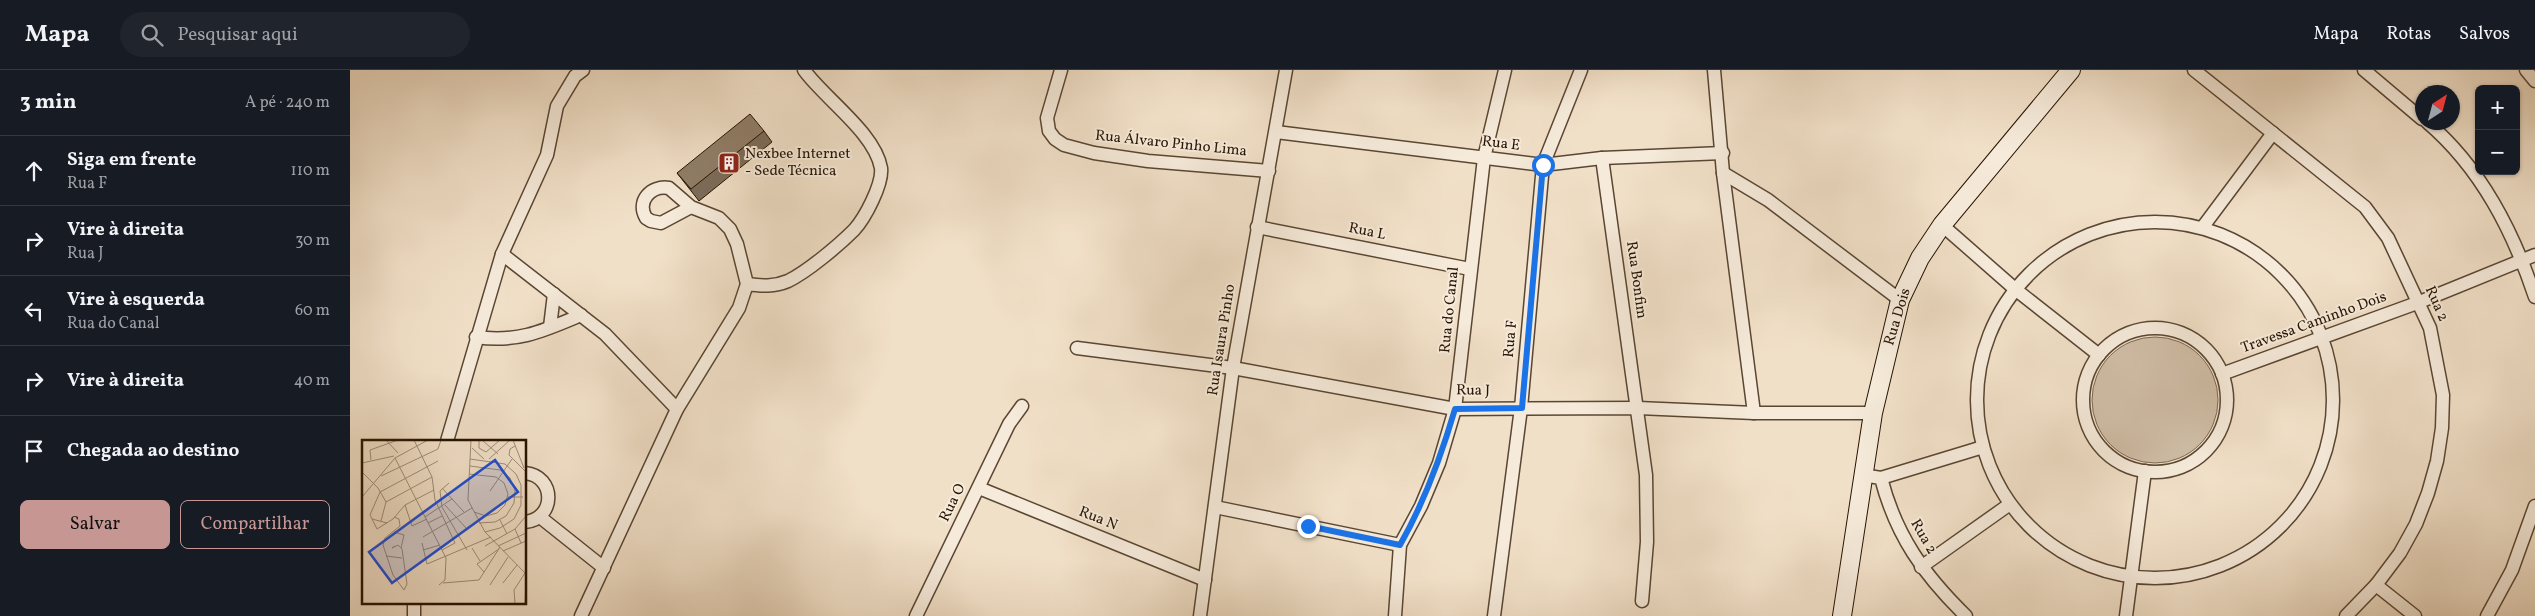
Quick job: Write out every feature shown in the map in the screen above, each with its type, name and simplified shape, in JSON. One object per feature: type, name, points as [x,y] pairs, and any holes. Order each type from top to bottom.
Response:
[{"type":"street","points":[[447,440],[476,337],[502,254],[547,155],[557,106],[575,76],[584,70]]},
{"type":"street","points":[[748,284],[767,287],[787,282],[805,272],[855,229],[877,190],[881,169],[871,145],[856,125],[804,70]]},
{"type":"street","name":"Rua Álvaro Pinho Lima","points":[[1061,70],[1047,118],[1049,131],[1064,145],[1094,153],[1139,159],[1269,171]]},
{"type":"street","name":"Rua Isaura Pinho","points":[[1200,616],[1233,368],[1286,70]]},
{"type":"street","name":"Rua do Canal","points":[[1400,545],[1428,489],[1455,409],[1484,158],[1505,70]]},
{"type":"street","name":"Rua F","points":[[1494,616],[1522,408],[1543,165],[1581,70]]},
{"type":"street","points":[[1714,70],[1723,153],[1723,173],[1754,413]]},
{"type":"street","name":"Rua Dois","points":[[1842,616],[1862,474],[1873,413],[1900,300],[1920,258],[1942,225],[2071,70]]},
{"type":"street","name":"Rua 2","points":[[2194,70],[2365,208],[2388,238],[2430,328],[2438,361],[2443,395],[2442,428],[2437,461],[2428,493],[2416,524],[2400,553],[2376,585],[2346,616]]},
{"type":"street","points":[[2364,70],[2415,113]]},
{"type":"street","points":[[2526,70],[2535,81]]},
{"type":"street","points":[[2436,130],[2475,175],[2503,217],[2522,258],[2535,297]]},
{"type":"street","name":"Rua E","points":[[1276,132],[1543,165],[1602,158],[1723,153]]},
{"type":"street","points":[[2202,228],[2273,133]]},
{"type":"street","name":"Rua Bonfim","points":[[1602,158],[1638,408],[1646,485],[1647,542],[1642,601]]},
{"type":"street","points":[[1723,173],[1768,200],[1900,300]]},
{"type":"street","points":[[581,616],[677,409],[740,308],[748,284],[740,253],[730,229],[719,218],[691,207]]},
{"type":"street","points":[[2162,222],[2202,228],[2241,244],[2275,268],[2302,300],[2322,336],[2332,383],[2333,417],[2330,438],[2317,477],[2295,512],[2282,527],[2255,548],[2212,570],[2172,578],[2131,577],[2091,566],[2061,551],[2038,535],[2010,504],[1996,480],[1983,447],[1976,406],[1980,364],[1993,324],[2015,289],[2037,265],[2062,247],[2100,230],[2120,225],[2162,222]]},
{"type":"street","points":[[1942,225],[2015,289],[2098,356]]},
{"type":"street","name":"Rua L","points":[[1257,227],[1470,269]]},
{"type":"street","points":[[502,254],[612,341],[677,409]]},
{"type":"street","name":"Travessa Caminho Dois","points":[[2222,374],[2417,303],[2522,258],[2535,255]]},
{"type":"street","points":[[550,327],[554,294]]},
{"type":"street","points":[[476,337],[499,341],[517,339],[581,315]]},
{"type":"street","points":[[2149,328],[2166,329],[2182,334],[2196,342],[2214,360],[2222,374],[2226,390],[2227,407],[2220,431],[2211,445],[2193,462],[2178,468],[2158,472],[2145,471],[2122,464],[2108,454],[2097,442],[2088,427],[2084,411],[2083,394],[2086,378],[2098,356],[2125,335],[2149,328]]},
{"type":"street","name":"Rua J","points":[[1077,348],[1233,368],[1455,409],[1638,408],[1754,413],[1873,413]]},
{"type":"street","name":"Rua O","points":[[916,616],[1009,424],[1022,406]]},
{"type":"street","points":[[1862,474],[1881,478],[1983,447]]},
{"type":"street","points":[[2126,616],[2145,471]]},
{"type":"street","points":[[526,473],[538,477],[548,489],[548,504],[540,517],[526,522]]},
{"type":"street","name":"Rua 2","points":[[1881,478],[1888,507],[1903,538],[1921,567],[1942,593],[1966,616]]},
{"type":"street","name":"Rua N","points":[[979,488],[1205,580]]},
{"type":"street","points":[[1921,567],[2010,504]]},
{"type":"street","points":[[2487,616],[2512,570],[2535,506]]},
{"type":"street","points":[[1215,507],[1400,545],[1395,616]]},
{"type":"street","points":[[540,517],[604,568]]},
{"type":"street","points":[[2376,585],[2415,616]]},
{"type":"shaded area","points":[[2155,337],[2179,342],[2199,356],[2213,376],[2218,400],[2213,424],[2199,444],[2179,458],[2155,463],[2131,458],[2111,444],[2097,424],[2092,400],[2097,376],[2111,356],[2131,342]]},
{"type":"building","points":[[750,114],[764,131],[691,189],[677,173]]},
{"type":"place","name":"Nexbee Internet - Sede Técnica","points":[[729,163]]},
{"type":"route","points":[[1308,526],[1400,545],[1421,506],[1439,463],[1455,409],[1522,408],[1543,165]]}]
